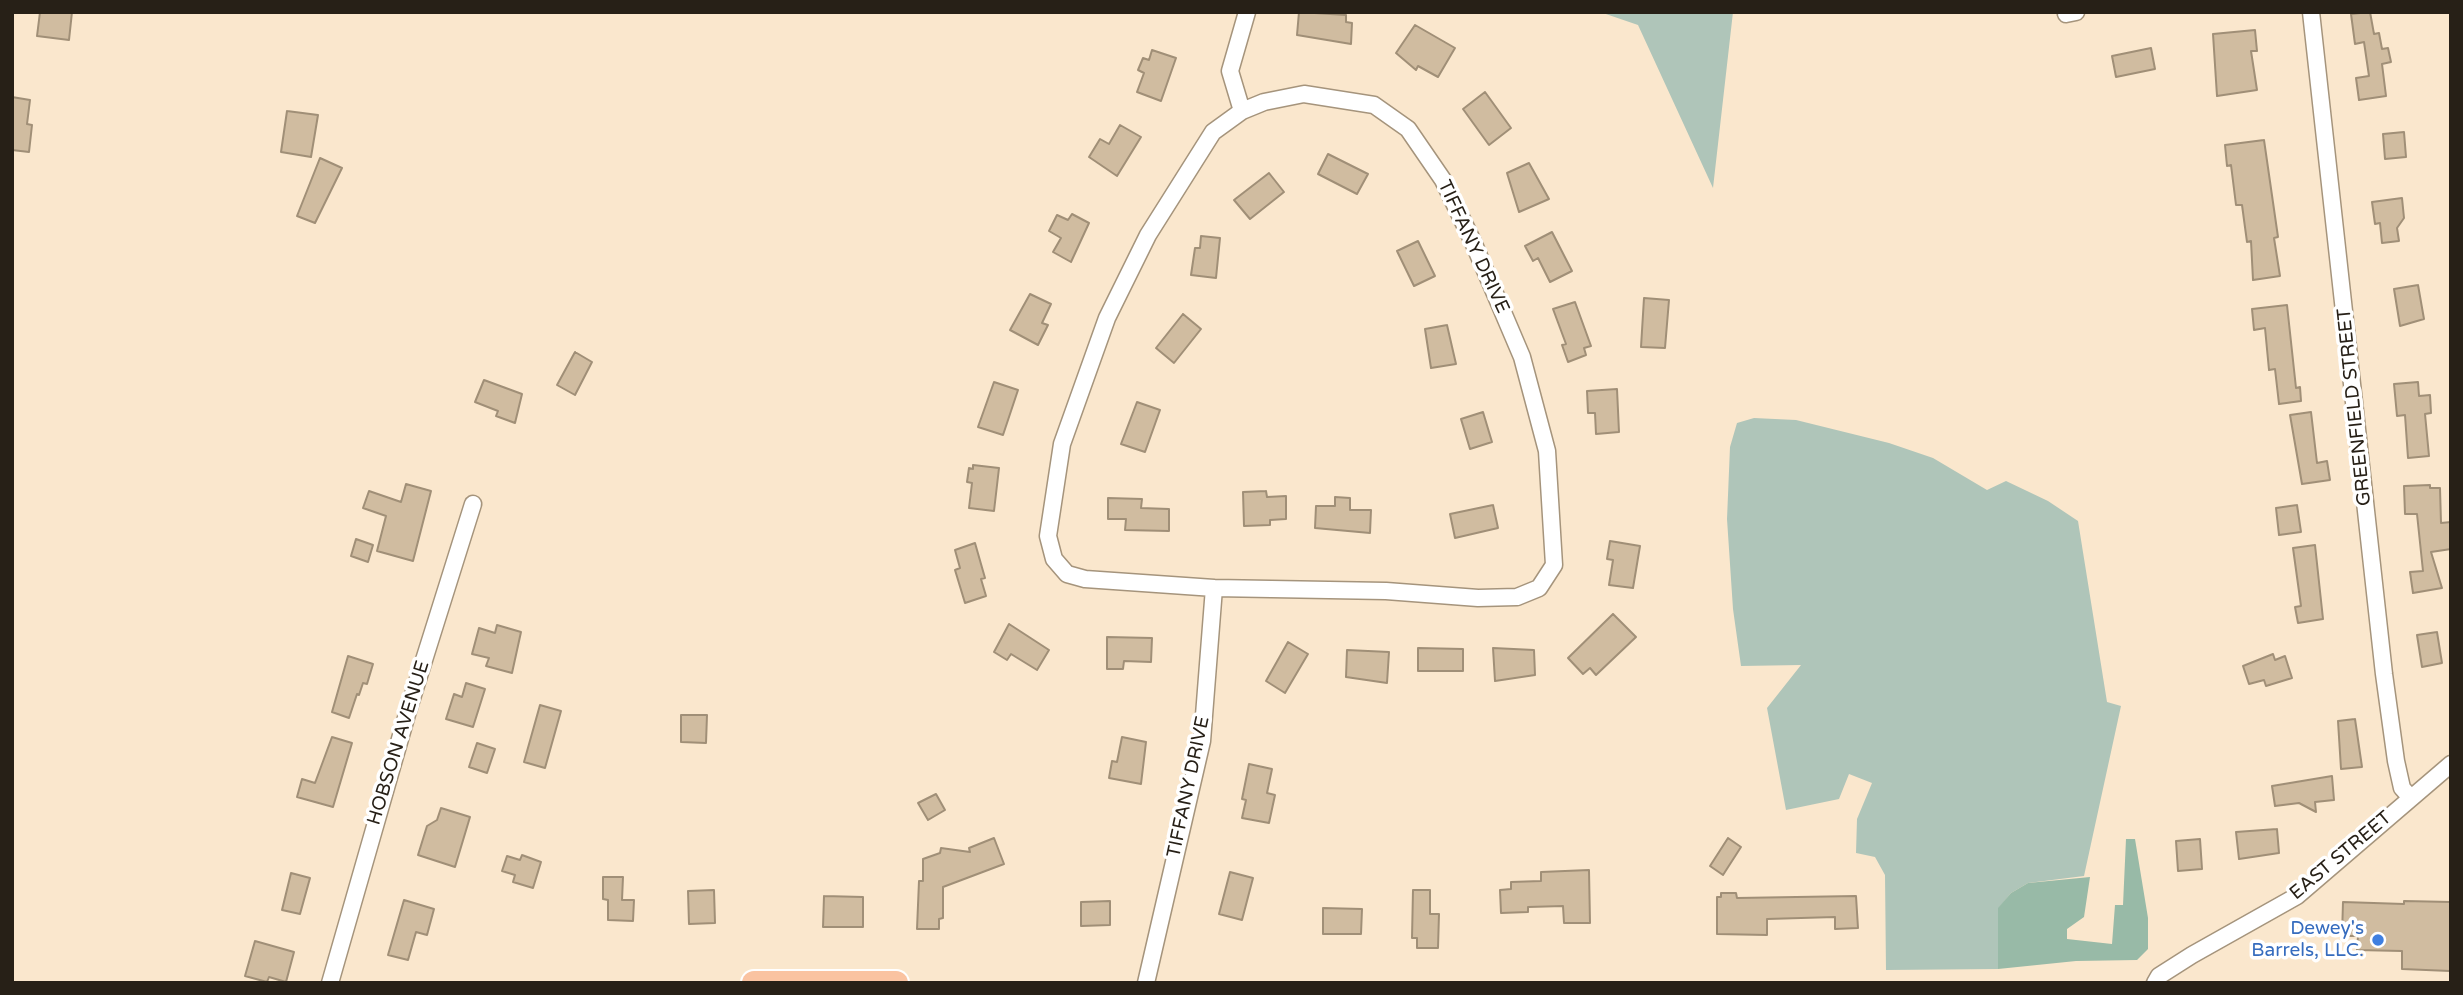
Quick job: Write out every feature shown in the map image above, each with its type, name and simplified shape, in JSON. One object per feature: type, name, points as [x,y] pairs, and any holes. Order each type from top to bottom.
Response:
[{"type":"main road","points":[[754,983],[896,983]]},
{"type":"street","points":[[1242,111],[1230,71],[1247,12]]},
{"type":"street","name":"GREENFIELD STREET","points":[[2311,12],[2384,674],[2396,761],[2402,788],[2411,798]]},
{"type":"street","name":"TIFFANY DRIVE","points":[[1304,94],[1374,105],[1408,130],[1443,180],[1473,242],[1522,357],[1546,451],[1553,565],[1539,588],[1517,597],[1293,587],[1214,588],[1084,579],[1067,574],[1054,559],[1048,536],[1062,444],[1107,318],[1148,235],[1194,158],[1213,132],[1242,111],[1264,102],[1304,94]]},
{"type":"street","name":"HOBSON AVENUE","points":[[330,983],[408,711],[472,504]]},
{"type":"street","name":"TIFFANY DRIVE","points":[[1146,983],[1202,741],[1214,588]]},
{"type":"street","name":"EAST STREET","points":[[2155,983],[2159,976],[2192,955],[2297,895],[2451,764]]},
{"type":"green space","points":[[1600,12],[1733,12],[1713,188],[1638,25]]},
{"type":"green space","points":[[1754,418],[1796,420],[1889,443],[1933,458],[1987,490],[2006,481],[2048,501],[2078,521],[2107,702],[2121,706],[2084,876],[2028,883],[2011,893],[1998,909],[1998,969],[1886,970],[1885,875],[1875,857],[1856,853],[1857,819],[1872,783],[1849,774],[1839,799],[1786,810],[1767,708],[1801,665],[1741,666],[1733,609],[1727,519],[1730,447],[1737,423]]},
{"type":"green space","points":[[2126,839],[2135,839],[2148,918],[2148,949],[2137,960],[2076,961],[1998,969],[1998,908],[2011,893],[2028,883],[2090,877],[2084,917],[2067,929],[2067,939],[2112,944],[2115,905],[2123,905]]},
{"type":"building","points":[[40,12],[72,12],[69,40],[37,36]]},
{"type":"building","points":[[1299,12],[1346,15],[1346,22],[1352,23],[1351,44],[1297,35]]},
{"type":"building","points":[[2370,12],[2374,34],[2379,33],[2382,49],[2388,48],[2391,62],[2382,64],[2386,96],[2359,100],[2356,78],[2369,76],[2364,42],[2355,44],[2351,14]]},
{"type":"building","points":[[1415,25],[1455,48],[1438,77],[1418,66],[1416,70],[1396,53]]},
{"type":"building","points":[[2255,30],[2257,51],[2251,51],[2257,90],[2217,96],[2213,34]]},
{"type":"building","points":[[2151,48],[2155,69],[2116,77],[2112,56]]},
{"type":"building","points":[[1152,50],[1176,58],[1161,101],[1137,92],[1144,73],[1138,70],[1143,58],[1149,60]]},
{"type":"building","points":[[1485,92],[1511,128],[1489,145],[1463,109]]},
{"type":"building","points":[[12,97],[30,100],[27,124],[32,125],[29,152],[12,150]]},
{"type":"building","points":[[287,111],[318,115],[311,157],[281,152]]},
{"type":"building","points":[[1120,125],[1141,137],[1117,176],[1089,157],[1100,139],[1109,144]]},
{"type":"building","points":[[2404,132],[2406,157],[2385,159],[2383,134]]},
{"type":"building","points":[[2264,140],[2278,237],[2274,238],[2280,276],[2253,280],[2251,241],[2247,242],[2242,205],[2236,205],[2231,165],[2227,166],[2225,145]]},
{"type":"building","points":[[1328,154],[1368,174],[1357,194],[1318,174]]},
{"type":"building","points":[[320,158],[342,168],[315,223],[297,216]]},
{"type":"building","points":[[1529,163],[1549,199],[1519,212],[1507,173]]},
{"type":"building","points":[[1269,173],[1284,192],[1250,219],[1234,200]]},
{"type":"building","points":[[2402,198],[2404,218],[2397,228],[2399,241],[2382,243],[2380,223],[2375,224],[2372,202]]},
{"type":"building","points":[[1072,214],[1089,223],[1071,262],[1053,252],[1061,238],[1049,231],[1057,215],[1068,220]]},
{"type":"building","points":[[1552,232],[1572,271],[1550,282],[1538,258],[1533,261],[1525,246]]},
{"type":"building","points":[[1201,236],[1220,238],[1216,278],[1191,275],[1195,248],[1200,248]]},
{"type":"building","points":[[1418,241],[1435,276],[1414,286],[1397,251]]},
{"type":"building","points":[[2418,285],[2424,319],[2400,326],[2394,289]]},
{"type":"building","points":[[1030,294],[1051,304],[1042,323],[1048,325],[1038,345],[1010,330]]},
{"type":"building","points":[[1644,298],[1669,300],[1665,348],[1641,347]]},
{"type":"building","points":[[1575,302],[1591,346],[1584,348],[1586,355],[1568,362],[1562,345],[1566,344],[1553,309]]},
{"type":"building","points":[[2287,305],[2296,388],[2300,387],[2301,401],[2279,404],[2275,369],[2269,370],[2265,328],[2254,330],[2252,309]]},
{"type":"building","points":[[1183,314],[1201,329],[1174,363],[1156,348]]},
{"type":"building","points":[[1447,325],[1456,364],[1431,368],[1425,329]]},
{"type":"building","points":[[575,352],[592,362],[575,395],[557,385]]},
{"type":"building","points":[[484,380],[522,394],[515,423],[496,416],[498,411],[475,402]]},
{"type":"building","points":[[994,382],[1018,390],[1003,435],[978,427]]},
{"type":"building","points":[[2418,382],[2419,396],[2430,395],[2431,413],[2425,414],[2429,456],[2408,458],[2405,415],[2397,416],[2394,384]]},
{"type":"building","points":[[1617,389],[1619,432],[1596,434],[1595,413],[1588,413],[1587,391]]},
{"type":"building","points":[[1137,402],[1160,410],[1145,452],[1121,444]]},
{"type":"building","points":[[1483,412],[1492,442],[1470,449],[1461,419]]},
{"type":"building","points":[[2311,412],[2317,463],[2327,461],[2330,480],[2302,484],[2290,415]]},
{"type":"building","points":[[973,465],[999,468],[994,511],[969,508],[972,483],[967,482],[969,468],[973,469]]},
{"type":"building","points":[[406,484],[431,491],[413,561],[377,551],[386,516],[363,508],[369,491],[401,502]]},
{"type":"building","points":[[2430,485],[2430,488],[2440,488],[2441,523],[2451,522],[2451,549],[2431,552],[2442,588],[2413,593],[2410,572],[2423,571],[2417,514],[2405,514],[2404,486]]},
{"type":"building","points":[[1266,491],[1267,497],[1286,496],[1286,519],[1270,520],[1270,525],[1244,526],[1243,492]]},
{"type":"building","points":[[1335,497],[1350,498],[1350,510],[1371,510],[1370,533],[1315,528],[1316,506],[1335,506]]},
{"type":"building","points":[[1108,498],[1142,499],[1141,508],[1169,509],[1169,531],[1125,530],[1126,519],[1108,519]]},
{"type":"building","points":[[1493,505],[1498,528],[1455,538],[1450,514]]},
{"type":"building","points":[[2297,505],[2301,532],[2279,535],[2276,508]]},
{"type":"building","points":[[356,539],[373,545],[368,562],[351,556]]},
{"type":"building","points":[[1610,541],[1640,546],[1633,588],[1609,585],[1613,560],[1607,559]]},
{"type":"building","points":[[975,543],[985,578],[981,579],[986,596],[965,603],[955,570],[960,568],[955,550]]},
{"type":"building","points":[[2315,545],[2323,619],[2298,623],[2295,607],[2301,606],[2293,548]]},
{"type":"building","points":[[1613,614],[1636,637],[1596,675],[1590,668],[1583,674],[1568,658]]},
{"type":"building","points":[[1009,624],[1049,650],[1037,670],[1011,654],[1007,660],[994,652]]},
{"type":"building","points":[[497,625],[521,632],[512,673],[486,666],[489,658],[472,654],[479,628],[495,633]]},
{"type":"building","points":[[2437,632],[2442,663],[2422,667],[2417,635]]},
{"type":"building","points":[[1107,637],[1152,638],[1151,662],[1124,661],[1123,669],[1107,669]]},
{"type":"building","points":[[1288,642],[1308,654],[1285,693],[1266,681]]},
{"type":"building","points":[[1418,648],[1463,649],[1463,671],[1418,671]]},
{"type":"building","points":[[1493,648],[1534,650],[1535,675],[1495,681]]},
{"type":"building","points":[[1347,650],[1389,652],[1387,683],[1346,677]]},
{"type":"building","points":[[2273,654],[2275,660],[2285,656],[2292,678],[2266,686],[2264,680],[2249,684],[2243,666]]},
{"type":"building","points":[[348,656],[373,664],[367,684],[363,683],[359,695],[357,694],[349,718],[332,712]]},
{"type":"building","points":[[466,683],[485,689],[473,727],[446,719],[454,694],[462,697]]},
{"type":"building","points":[[540,705],[561,711],[545,768],[524,762]]},
{"type":"building","points":[[681,715],[707,715],[706,743],[681,742]]},
{"type":"building","points":[[2355,719],[2362,767],[2341,769],[2338,721]]},
{"type":"building","points":[[332,737],[352,743],[333,807],[297,797],[302,779],[315,783]]},
{"type":"building","points":[[1122,737],[1146,742],[1141,784],[1109,778],[1112,761],[1117,762]]},
{"type":"building","points":[[477,743],[495,749],[487,773],[469,767]]},
{"type":"building","points":[[1249,764],[1272,769],[1267,793],[1275,795],[1269,823],[1242,818],[1246,800],[1242,799]]},
{"type":"building","points":[[2332,776],[2334,800],[2315,802],[2316,812],[2299,803],[2275,806],[2272,786]]},
{"type":"building","points":[[936,794],[945,810],[928,820],[918,803]]},
{"type":"building","points":[[441,808],[470,817],[455,867],[418,855],[427,826],[437,820]]},
{"type":"building","points":[[2277,829],[2279,853],[2239,859],[2236,832]]},
{"type":"building","points":[[994,838],[1004,864],[943,887],[943,918],[939,919],[939,929],[917,929],[919,881],[923,881],[923,859],[940,853],[941,848],[970,852],[969,848]]},
{"type":"building","points":[[1728,838],[1741,847],[1723,875],[1710,866]]},
{"type":"building","points":[[2200,839],[2202,869],[2178,871],[2176,841]]},
{"type":"building","points":[[522,855],[541,862],[533,888],[513,882],[515,875],[502,871],[507,856],[520,860]]},
{"type":"building","points":[[1589,870],[1590,923],[1564,923],[1563,906],[1528,907],[1528,912],[1501,913],[1500,890],[1511,889],[1511,882],[1541,881],[1541,872]]},
{"type":"building","points":[[1230,872],[1253,878],[1242,920],[1219,914]]},
{"type":"building","points":[[291,873],[310,878],[300,914],[282,910]]},
{"type":"building","points":[[603,877],[623,877],[622,900],[634,900],[633,921],[608,920],[608,900],[603,899]]},
{"type":"building","points":[[714,890],[715,923],[689,924],[688,891]]},
{"type":"building","points":[[1413,890],[1430,890],[1430,914],[1439,914],[1438,948],[1417,948],[1417,938],[1412,938]]},
{"type":"building","points":[[1721,893],[1736,893],[1737,898],[1856,896],[1858,928],[1835,929],[1835,917],[1767,919],[1767,935],[1717,934],[1717,897],[1721,897]]},
{"type":"building","points":[[824,896],[863,897],[863,927],[823,927]]},
{"type":"building","points":[[404,900],[434,909],[427,935],[416,932],[408,960],[388,955]]},
{"type":"building","points":[[1110,901],[1110,925],[1081,926],[1081,902]]},
{"type":"building","points":[[2404,901],[2451,902],[2450,971],[2402,969],[2402,951],[2357,950],[2358,936],[2342,936],[2343,902],[2404,904]]},
{"type":"building","points":[[1323,908],[1362,909],[1361,934],[1323,934]]},
{"type":"building","points":[[255,941],[294,952],[286,982],[269,977],[267,982],[245,976]]},
{"type":"place","name":"Dewey's Barrels, LLC.","points":[[2378,940]]}]
